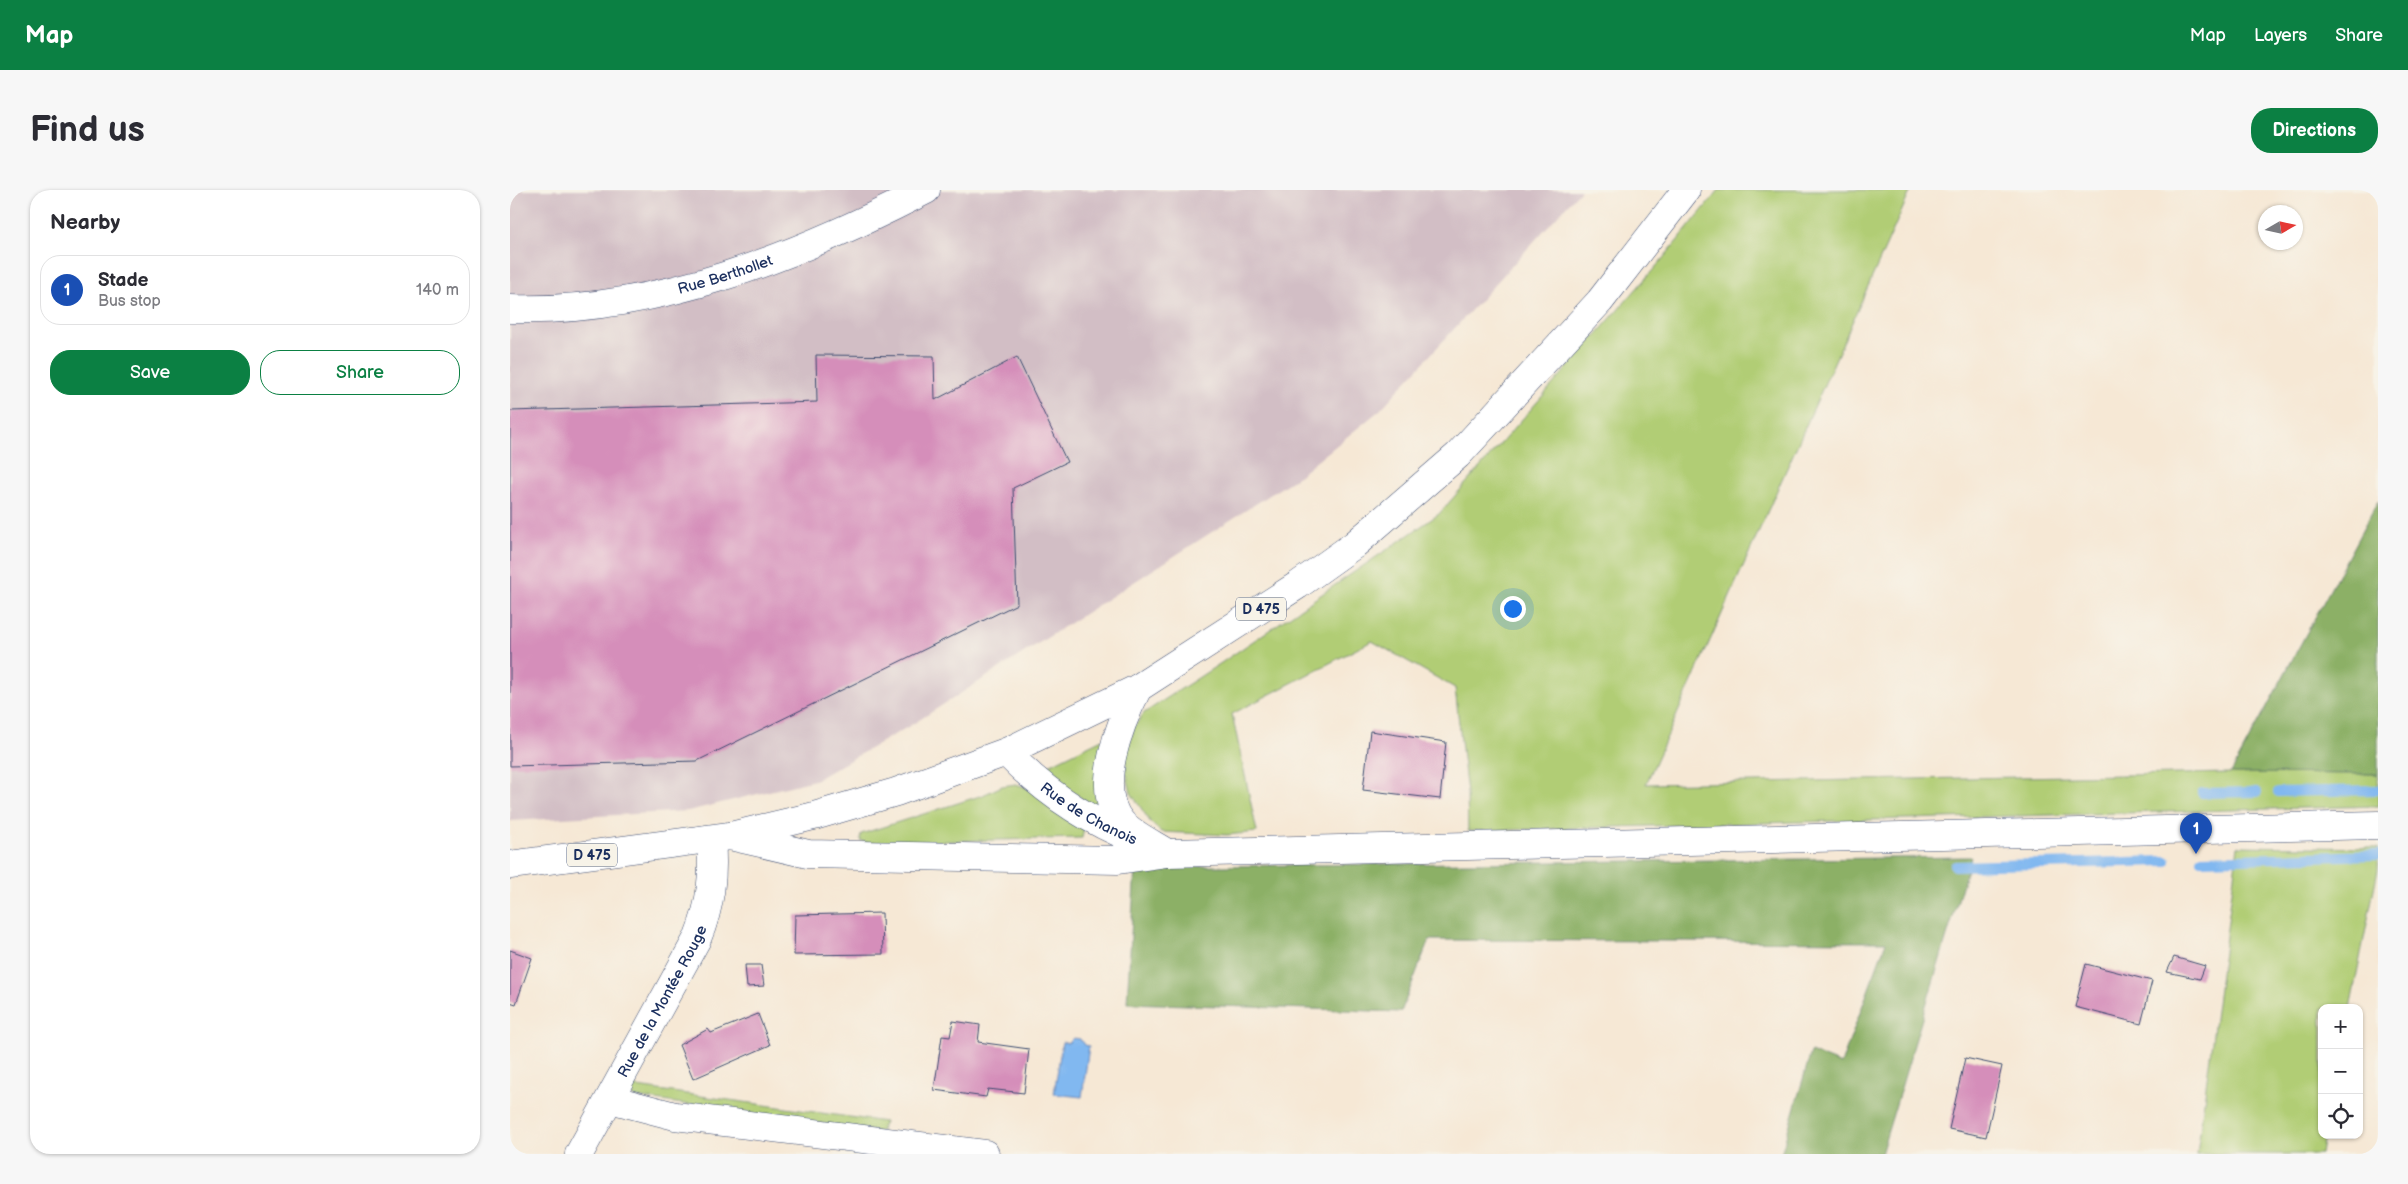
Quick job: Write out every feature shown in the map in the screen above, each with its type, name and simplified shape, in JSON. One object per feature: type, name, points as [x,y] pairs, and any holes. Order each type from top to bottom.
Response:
[{"type":"street","name":"Rue Berthollet","points":[[510,309],[537,310],[605,304],[684,286],[779,257],[832,236],[926,190]]},
{"type":"street","name":"D 475","points":[[510,866],[720,838],[814,816],[896,792],[1006,752],[1138,688],[1274,601],[1330,562],[1407,501],[1458,455],[1600,301],[1686,190]]},
{"type":"street","name":"Rue de Chanois","points":[[1138,688],[1121,722],[1115,746],[1110,785],[1112,802],[1122,823],[1167,853]]},
{"type":"street","name":"Rue de Chanois","points":[[1006,752],[1023,770],[1079,813],[1109,830],[1167,853]]},
{"type":"street","points":[[720,838],[808,854],[864,857],[1118,860],[1167,853],[2378,825]]},
{"type":"street","name":"Rue de la Montée Rouge","points":[[579,1154],[697,939],[704,923],[713,886],[720,838]]},
{"type":"street","points":[[610,1099],[675,1116],[985,1154]]},
{"type":"shaded area","points":[[510,190],[1581,190],[1380,410],[1296,478],[913,724],[815,780],[688,811],[510,821]]},
{"type":"green space","points":[[1719,190],[1911,190],[1646,784],[2231,773],[2378,774],[2378,806],[1468,831],[1467,793],[1455,688],[1372,641],[1232,714],[1257,832],[1227,835],[1161,832],[1151,823],[1131,793],[1126,772],[1126,757],[1134,727],[1144,713],[1221,663],[1439,514],[1660,262]]},
{"type":"green space","points":[[2378,501],[2378,774],[2231,773]]},
{"type":"green space","points":[[1102,739],[1102,813],[1047,773],[1045,767]]},
{"type":"green space","points":[[1016,784],[1033,790],[1084,829],[1082,838],[867,843],[860,840],[861,834],[983,795],[1002,786]]},
{"type":"green space","points":[[2238,846],[2378,848],[2378,869],[2351,1004],[2318,1004],[2318,1139],[2323,1139],[2321,1154],[2197,1154]]},
{"type":"green space","points":[[1971,857],[1881,1154],[1781,1154],[1811,1052],[1841,1064],[1886,942],[1429,940],[1401,1012],[1127,1003],[1135,867]]},
{"type":"green space","points":[[630,1086],[885,1122],[880,1132],[634,1097],[629,1089]]},
{"type":"water","points":[[1073,1038],[1080,1039],[1084,1045],[1089,1046],[1082,1097],[1054,1094],[1062,1042],[1068,1043]]},
{"type":"building","points":[[816,355],[934,356],[935,400],[1017,357],[1067,462],[1013,488],[1017,604],[697,761],[510,766],[510,411],[817,402]]},
{"type":"building","points":[[1370,731],[1446,742],[1440,799],[1363,790]]},
{"type":"building","points":[[882,913],[883,954],[794,955],[795,915]]},
{"type":"building","points":[[510,950],[532,958],[516,1004],[510,1002]]},
{"type":"building","points":[[2174,957],[2205,966],[2200,979],[2167,972]]},
{"type":"building","points":[[2086,964],[2152,981],[2141,1024],[2075,1007]]},
{"type":"building","points":[[745,965],[761,965],[764,986],[747,987]]},
{"type":"building","points":[[758,1014],[770,1045],[693,1079],[679,1045],[708,1029],[711,1033]]},
{"type":"building","points":[[953,1021],[980,1025],[978,1042],[1029,1049],[1024,1093],[988,1089],[986,1097],[934,1090],[942,1036],[950,1037]]},
{"type":"building","points":[[1965,1058],[2002,1066],[1986,1137],[1949,1129]]},
{"type":"waterway","points":[[2278,792],[2378,790]]},
{"type":"waterway","points":[[2202,793],[2257,792]]},
{"type":"waterway","points":[[2201,860],[2378,855]]},
{"type":"waterway","points":[[1955,866],[2166,861]]},
{"type":"place","name":"Stade","points":[[2196,854]]}]
